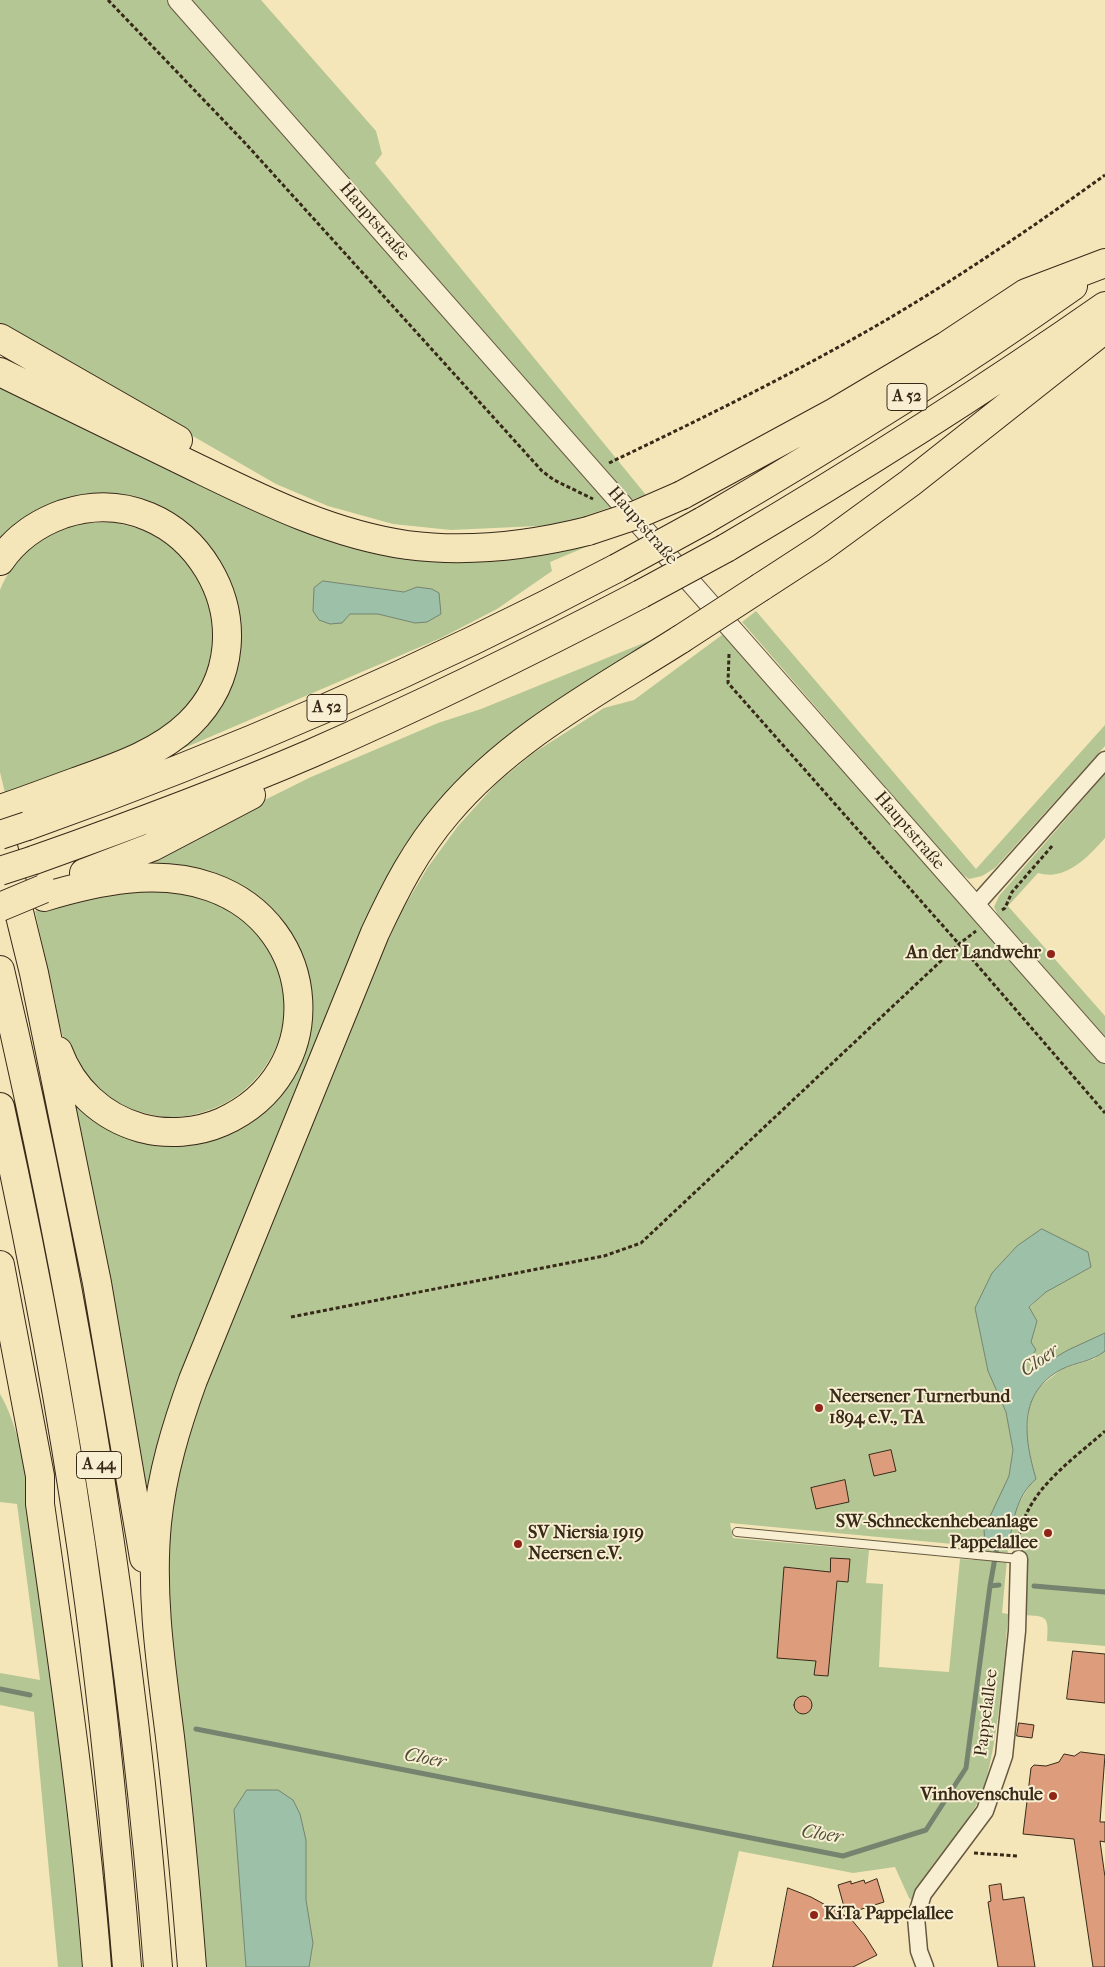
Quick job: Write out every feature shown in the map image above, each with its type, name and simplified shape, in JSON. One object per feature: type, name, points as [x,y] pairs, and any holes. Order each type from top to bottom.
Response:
[{"type":"highway","points":[[0,372],[280,508],[344,531],[408,545],[473,549],[532,544],[588,532],[636,515],[682,495],[835,412],[946,346],[1026,293],[1105,263]]},
{"type":"highway","name":"A 52","points":[[0,835],[16,813],[152,781],[309,717],[489,634],[617,568],[792,469],[940,376],[1105,263]]},
{"type":"highway","name":"A 52","points":[[0,871],[238,784],[350,736],[504,664],[641,594],[726,548],[910,436],[1105,306]]},
{"type":"highway","points":[[158,1643],[155,1592],[157,1524],[161,1488],[179,1418],[390,901],[406,870],[426,839],[469,788],[524,740],[821,548],[910,483],[1105,329]]},
{"type":"highway","points":[[0,338],[228,469],[307,507],[344,531]]},
{"type":"highway","points":[[0,561],[16,542],[33,529],[53,518],[74,511],[98,508],[120,509],[140,514],[176,532],[195,549],[210,571],[220,592],[225,607],[228,627],[225,657],[216,684],[199,712],[181,730],[156,748],[16,813]]},
{"type":"highway","points":[[0,907],[44,893],[152,847],[272,784],[313,766],[350,736]]},
{"type":"highway","points":[[0,835],[34,973],[98,1291],[158,1643],[175,1784],[192,1967]]},
{"type":"highway","points":[[34,973],[47,1005],[57,1047],[71,1077],[81,1091],[100,1109],[115,1118],[147,1130],[165,1132],[200,1129],[215,1125],[248,1108],[273,1083],[289,1056],[296,1038],[299,1017],[298,995],[295,975],[288,954],[265,920],[249,906],[231,895],[190,880],[162,878],[131,878],[44,893]]},
{"type":"highway","name":"A 44","points":[[0,970],[56,1228],[96,1448],[118,1590],[130,1686],[152,1888],[158,1967]]},
{"type":"highway","name":"A 44","points":[[0,1107],[41,1310],[79,1534],[108,1757],[127,1967]]},
{"type":"highway","points":[[0,1266],[40,1476],[40,1504],[72,1729],[88,1862],[97,1967]]},
{"type":"highway","points":[[0,1374],[15,1401],[23,1425],[32,1479],[40,1504]]},
{"type":"street","name":"Hauptstraße","points":[[178,0],[1105,1053]]},
{"type":"street","points":[[975,906],[1105,760]]},
{"type":"street","name":"Pappelallee","points":[[925,1967],[919,1950],[916,1917],[923,1894],[985,1811],[1004,1756],[1017,1631],[1019,1559]]},
{"type":"lane","points":[[737,1532],[1019,1559]]},
{"type":"path","points":[[108,0],[246,144],[542,471],[554,480],[600,504]]},
{"type":"path","points":[[593,471],[764,386],[882,322],[972,266],[1105,175]]},
{"type":"path","points":[[725,647],[730,656],[728,683],[959,944],[1105,1113]]},
{"type":"path","points":[[988,921],[1005,908],[1012,892],[1055,843]]},
{"type":"path","points":[[291,1317],[604,1256],[640,1243],[959,944]]},
{"type":"path","points":[[1019,1559],[1018,1537],[1031,1503],[1053,1477],[1105,1431]]},
{"type":"path","points":[[955,1851],[1018,1856]]},
{"type":"shaded area","points":[[0,0],[261,0],[376,131],[382,154],[375,163],[646,495],[559,525],[451,530],[393,524],[328,506],[276,484],[0,325]]},
{"type":"shaded area","points":[[0,384],[323,535],[592,542],[593,544],[550,562],[552,571],[497,609],[441,638],[135,769],[216,702],[217,567],[102,501],[0,551]],"holes":[[[323,581],[404,592],[417,587],[415,623],[378,614],[350,614]]]},
{"type":"shaded area","points":[[114,522],[154,534],[177,551],[194,574],[204,594],[210,614],[213,635],[211,655],[205,674],[196,693],[183,710],[150,736],[124,748],[5,793],[0,772],[0,590],[5,579],[20,558],[40,541],[74,525]]},
{"type":"shaded area","points":[[323,581],[404,592],[417,587],[432,589],[439,593],[441,614],[427,622],[415,623],[378,614],[350,614],[342,623],[330,624],[319,620],[313,611],[314,588]]},
{"type":"shaded area","points":[[756,611],[976,869],[1105,725],[1105,746],[995,868],[982,876],[969,879],[960,873],[742,622]]},
{"type":"shaded area","points":[[726,632],[1105,1063],[1105,1333],[1043,1364],[1027,1375],[1021,1369],[1037,1321],[1029,1308],[1046,1292],[1091,1267],[1017,1246],[992,1273],[975,1308],[988,1371],[1006,1412],[1013,1450],[1009,1476],[1005,1485],[1008,1549],[1002,1613],[1008,1614],[1006,1646],[994,1743],[984,1788],[970,1815],[927,1874],[913,1901],[909,1898],[895,1867],[853,1873],[739,1851],[712,1967],[309,1967],[313,1943],[306,1900],[234,1810],[246,1967],[201,1967],[172,1676],[165,1536],[169,1505],[197,1397],[352,1017],[401,912],[428,867],[458,826],[496,784],[532,754],[604,708],[634,700]],"holes":[[[730,1523],[974,1546],[973,1560],[960,1559],[949,1672],[879,1667],[883,1584],[866,1583],[869,1550],[733,1538]]]},
{"type":"shaded area","points":[[651,640],[530,719],[480,761],[437,807],[150,1506],[112,1295],[71,1088],[199,1137],[302,1039],[268,911],[113,875],[311,777],[438,723],[481,709]]},
{"type":"shaded area","points":[[1105,774],[1105,838],[1083,860],[1067,871],[1048,875],[1038,873],[1008,906],[1105,1016],[1105,1037],[998,915],[994,907],[999,896]]},
{"type":"shaded area","points":[[151,891],[198,897],[234,912],[252,927],[267,944],[282,974],[285,995],[284,1016],[280,1036],[272,1055],[261,1072],[231,1100],[212,1109],[189,1116],[157,1116],[137,1111],[105,1094],[80,1067],[69,1050],[60,1028],[35,911],[104,896]]},
{"type":"shaded area","points":[[1042,1229],[1088,1252],[1091,1267],[1046,1292],[1029,1307],[1037,1321],[1031,1342],[1036,1350],[1021,1370],[1027,1374],[1068,1350],[1105,1333],[1105,1351],[1089,1360],[1062,1369],[1047,1379],[1037,1390],[1031,1403],[1027,1432],[1036,1479],[1023,1494],[1019,1502],[1008,1549],[985,1547],[984,1529],[1009,1476],[1013,1450],[1006,1412],[988,1371],[975,1308],[992,1273],[1017,1246]]},
{"type":"shaded area","points":[[1105,1351],[1105,1646],[1047,1641],[1047,1622],[1045,1619],[1037,1616],[1023,1615],[1026,1555],[1008,1549],[1015,1510],[1031,1483],[1026,1434],[1030,1402],[1038,1388],[1062,1369],[1094,1359]]},
{"type":"shaded area","points":[[0,1394],[15,1429],[21,1449],[45,1599],[57,1695],[81,1934],[82,1967],[58,1967],[34,1712],[0,1705],[0,1673],[40,1680],[17,1504],[0,1502]]},
{"type":"shaded area","points":[[247,1790],[278,1790],[293,1800],[300,1814],[306,1840],[306,1900],[313,1943],[309,1967],[246,1967],[234,1810]]},
{"type":"building","points":[[891,1450],[896,1471],[874,1476],[869,1455]]},
{"type":"building","points":[[845,1480],[849,1502],[816,1509],[811,1488]]},
{"type":"building","points":[[831,1558],[850,1559],[848,1582],[837,1581],[828,1676],[814,1675],[816,1661],[777,1658],[784,1567],[830,1572]]},
{"type":"building","points":[[1073,1651],[1105,1654],[1105,1703],[1067,1699]]},
{"type":"building","points":[[803,1696],[809,1699],[812,1705],[809,1711],[803,1714],[797,1711],[794,1705],[797,1699]]},
{"type":"building","points":[[1019,1723],[1034,1725],[1032,1738],[1017,1736]]},
{"type":"building","points":[[1081,1752],[1105,1755],[1100,1822],[1105,1822],[1105,1842],[1100,1841],[1105,1877],[1105,1967],[1093,1967],[1074,1839],[1023,1834],[1031,1768],[1034,1765],[1046,1766],[1059,1762],[1064,1754],[1074,1756]]},
{"type":"building","points":[[877,1879],[884,1902],[846,1914],[838,1885],[864,1880],[865,1883]]},
{"type":"building","points":[[1001,1884],[1003,1900],[1024,1897],[1035,1967],[998,1967],[988,1902],[991,1901],[989,1886]]},
{"type":"building","points":[[788,1888],[811,1897],[851,1919],[877,1955],[853,1967],[773,1967]]},
{"type":"waterway","name":"Cloer","points":[[196,1729],[843,1856],[926,1830],[966,1768],[990,1586],[998,1541]]},
{"type":"waterway","points":[[990,1586],[999,1585]]},
{"type":"waterway","points":[[1034,1586],[1105,1592]]},
{"type":"waterway","name":"Cloer","points":[[0,1689],[30,1695]]},
{"type":"place","name":"An der Landwehr","points":[[1051,954]]},
{"type":"place","name":"Neersener Turnerbund 1894 e.V., TA","points":[[819,1408]]},
{"type":"place","name":"SW-Schneckenhebeanlage Pappelallee","points":[[1048,1533]]},
{"type":"place","name":"SV Niersia 1919 Neersen e.V.","points":[[518,1544]]},
{"type":"place","name":"Vinhovenschule","points":[[1053,1796]]},
{"type":"place","name":"KiTa Pappelallee","points":[[814,1915]]}]
